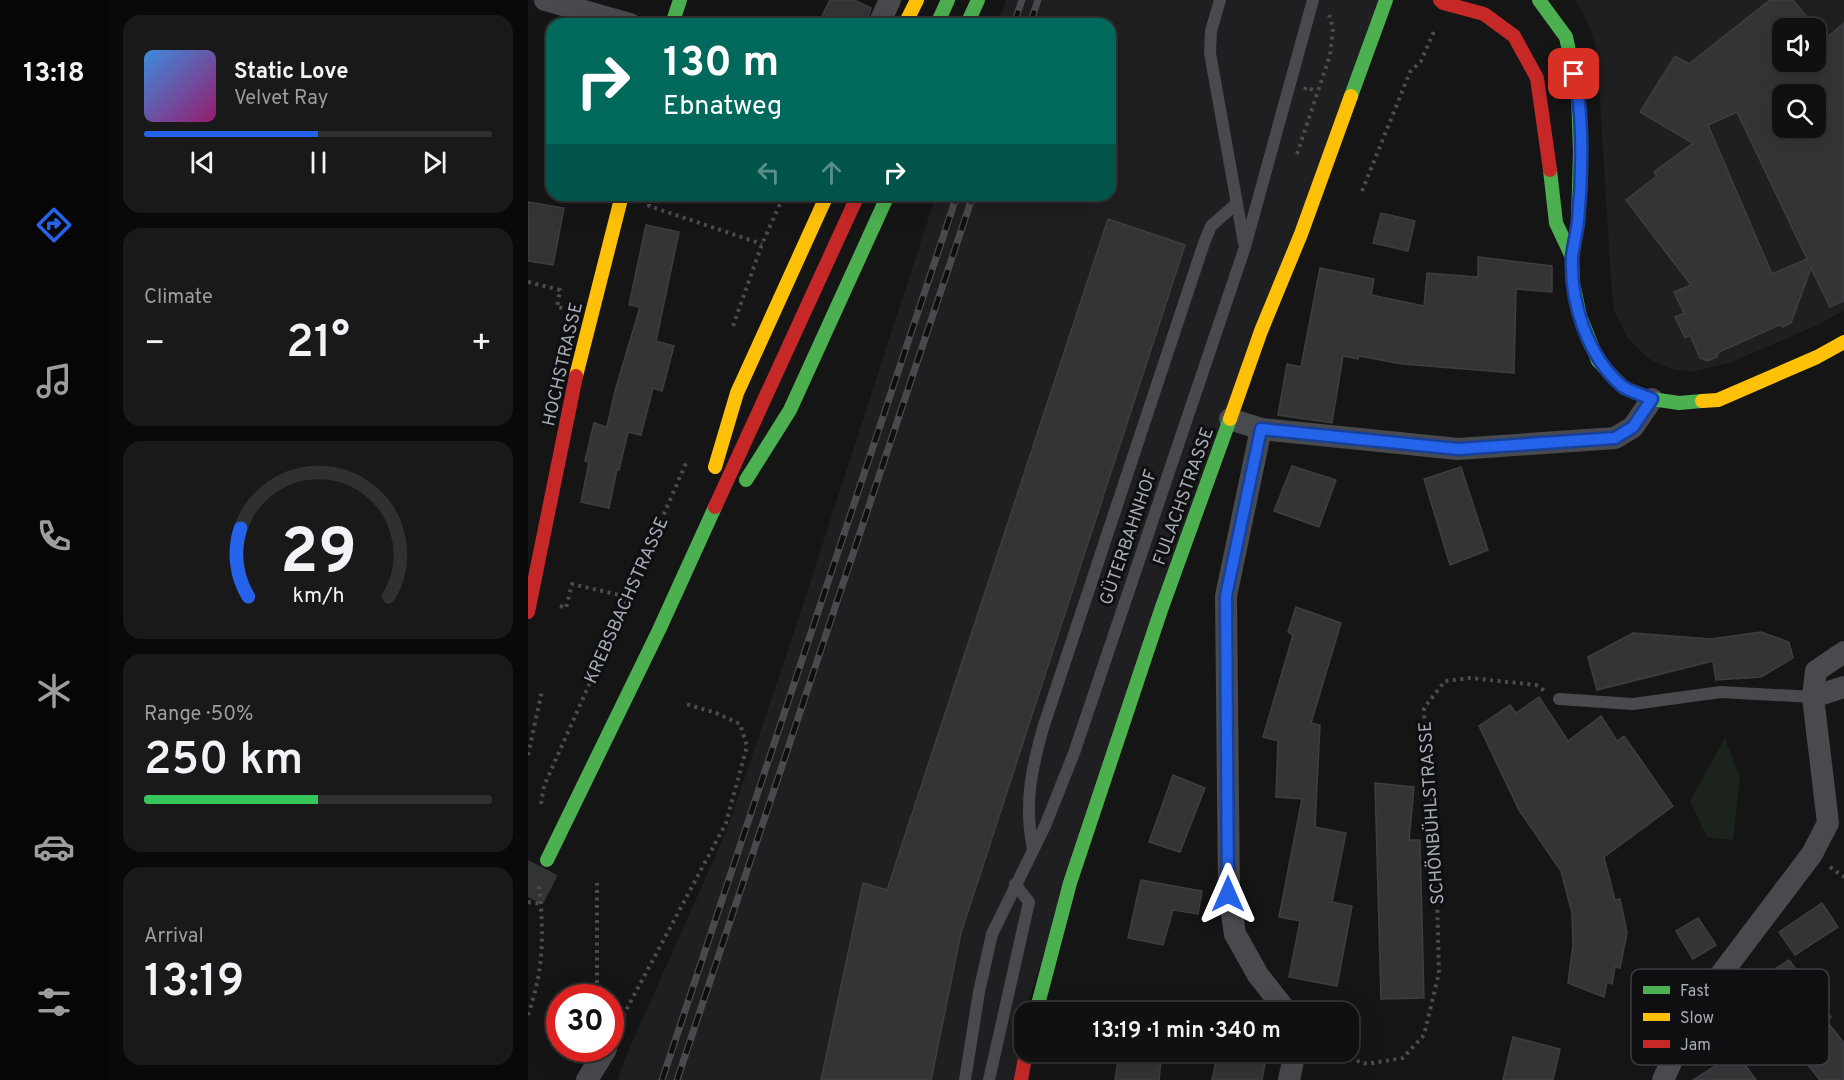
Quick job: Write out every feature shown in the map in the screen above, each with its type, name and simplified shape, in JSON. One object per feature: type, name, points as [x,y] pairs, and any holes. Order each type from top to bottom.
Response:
[{"type":"main road","points":[[674,18],[680,0]]},
{"type":"main road","points":[[908,18],[917,0]]},
{"type":"main road","points":[[940,18],[948,0]]},
{"type":"main road","points":[[970,18],[978,0]]},
{"type":"main road","name":"FULACHSTRASSE","points":[[1039,1002],[1070,883],[1161,610],[1261,332],[1301,234],[1386,0]]},
{"type":"main road","points":[[1440,0],[1443,3],[1484,14],[1514,36],[1537,78],[1546,132],[1556,223],[1572,257]]},
{"type":"main road","points":[[1539,0],[1566,37],[1578,92],[1580,152],[1578,222],[1572,257],[1573,283],[1580,316],[1598,361],[1624,388],[1652,399],[1679,403],[1718,400],[1817,357],[1844,342]]},
{"type":"main road","name":"HOCHSTRASSE","points":[[528,612],[574,385],[620,201]]},
{"type":"main road","points":[[679,586],[737,393],[824,201]]},
{"type":"main road","points":[[547,860],[679,586],[855,201]]},
{"type":"main road","points":[[679,586],[790,410],[885,201]]},
{"type":"main road","points":[[1021,1080],[1024,1062]]},
{"type":"street","points":[[545,0],[609,18]]},
{"type":"street","points":[[882,18],[890,0]]},
{"type":"street","points":[[1230,419],[1261,429],[1458,449],[1615,438],[1633,427],[1652,399]]},
{"type":"street","points":[[1261,429],[1226,596],[1228,894],[1235,934],[1258,975],[1279,1002]]},
{"type":"street","points":[[1725,969],[1836,823],[1813,697],[1816,671],[1844,652]]},
{"type":"street","points":[[1813,697],[1844,687]]},
{"type":"street","points":[[587,1080],[598,1062]]},
{"type":"street","points":[[1289,1080],[1293,1062]]},
{"type":"street","points":[[1663,1080],[1670,1065]]},
{"type":"lane","points":[[1220,0],[1211,31],[1210,53],[1245,247]]},
{"type":"lane","name":"GÜTERBAHNHOF","points":[[965,1080],[992,934],[1045,826],[1074,753],[1245,247],[1311,2]]},
{"type":"lane","points":[[1033,849],[1028,826],[1028,802],[1033,765],[1043,728],[1204,243],[1211,226],[1237,203]]},
{"type":"lane","points":[[1558,699],[1633,704],[1721,692],[1813,697]]},
{"type":"lane","points":[[989,1080],[1029,902],[1015,884]]},
{"type":"path","points":[[1297,153],[1330,55],[1333,28],[1327,9]]},
{"type":"path","points":[[1362,191],[1410,72],[1421,61],[1434,30]]},
{"type":"path","points":[[1305,90],[1306,87],[1312,90]]},
{"type":"path","points":[[650,201],[649,206],[762,244]]},
{"type":"path","points":[[731,333],[762,244],[781,201]]},
{"type":"path","name":"KREBSBACHSTRASSE","points":[[540,809],[544,786],[689,456]]},
{"type":"path","points":[[560,606],[566,608],[572,584],[628,597]]},
{"type":"path","name":"SCHÖNBÜHLSTRASSE","points":[[1359,1062],[1367,1064],[1402,1058],[1424,1035],[1439,973],[1435,823],[1424,708],[1444,681],[1470,678],[1536,685],[1558,699]]},
{"type":"path","points":[[528,755],[542,691]]},
{"type":"path","points":[[624,1015],[726,823],[747,746],[740,724],[716,713],[686,704]]},
{"type":"path","points":[[597,883],[597,984]]},
{"type":"path","points":[[528,1015],[538,986],[543,938],[539,884]]},
{"type":"path","points":[[528,902],[541,904]]},
{"type":"shaded area","points":[[1006,0],[1386,0],[1028,1002],[1014,1002],[1014,1062],[1023,1062],[1021,1080],[617,1080],[727,830],[934,201],[1116,201],[1116,18],[999,18]]},
{"type":"shaded area","points":[[1575,0],[1844,0],[1844,310],[1822,323],[1730,363],[1691,372],[1676,370],[1648,358],[1627,337],[1614,310],[1612,295],[1597,54],[1592,33]]},
{"type":"shaded area","points":[[1725,738],[1740,778],[1733,840],[1707,837],[1690,801]]},
{"type":"building","points":[[830,0],[854,0],[871,8],[868,18],[821,18]]},
{"type":"building","points":[[1770,0],[1793,0],[1808,18],[1772,18],[1772,72],[1826,72],[1826,38],[1844,23],[1844,301],[1830,307],[1811,268],[1791,323],[1783,327],[1779,325],[1719,352],[1717,357],[1708,361],[1700,358],[1690,335],[1685,338],[1675,317],[1684,313],[1674,292],[1691,285],[1626,200],[1657,176],[1654,172],[1693,143],[1640,112],[1675,56],[1689,64]],"holes":[[[1737,112],[1807,259],[1772,274],[1708,125]]]},
{"type":"building","points":[[528,202],[564,208],[553,265],[528,261]]},
{"type":"building","points":[[1381,213],[1415,221],[1408,251],[1373,243]]},
{"type":"building","points":[[1108,219],[1185,245],[961,933],[931,1080],[821,1080],[863,883],[887,890]]},
{"type":"building","points":[[646,225],[679,232],[656,341],[674,346],[662,391],[653,388],[641,435],[628,432],[609,508],[581,502],[589,462],[585,461],[594,423],[607,427],[615,391],[640,307],[629,305]]},
{"type":"building","points":[[1478,257],[1552,266],[1552,292],[1516,289],[1514,373],[1402,364],[1359,356],[1358,359],[1343,356],[1332,423],[1278,415],[1287,364],[1301,367],[1320,268],[1374,279],[1371,295],[1424,306],[1427,273],[1478,277]]},
{"type":"building","points":[[1292,466],[1336,480],[1319,527],[1274,511]]},
{"type":"building","points":[[1461,467],[1488,550],[1450,565],[1424,479]]},
{"type":"building","points":[[1296,607],[1341,623],[1311,723],[1320,725],[1315,827],[1346,833],[1332,902],[1352,906],[1337,986],[1289,977],[1300,921],[1279,917],[1302,799],[1276,797],[1278,741],[1263,737],[1293,635],[1288,632]]},
{"type":"building","points":[[1761,632],[1789,642],[1793,658],[1761,677],[1716,680],[1713,661],[1597,690],[1588,657],[1633,633],[1711,639]]},
{"type":"building","points":[[1539,697],[1568,741],[1601,716],[1617,741],[1624,736],[1673,806],[1604,857],[1615,900],[1620,899],[1627,933],[1620,968],[1615,967],[1612,984],[1607,982],[1604,997],[1568,983],[1573,945],[1572,913],[1561,871],[1519,810],[1479,726],[1510,705],[1516,713]]},
{"type":"building","points":[[1173,775],[1205,788],[1180,852],[1149,842]]},
{"type":"building","points":[[1375,783],[1414,787],[1409,840],[1420,840],[1424,998],[1381,999]]},
{"type":"building","points":[[1141,880],[1202,891],[1198,914],[1173,910],[1163,945],[1128,938]]},
{"type":"building","points":[[1822,903],[1838,927],[1795,955],[1779,932]]},
{"type":"building","points":[[1698,918],[1716,945],[1693,959],[1676,931]]},
{"type":"building","points":[[1789,960],[1796,969],[1775,969]]},
{"type":"building","points":[[1829,1024],[1844,1043],[1844,1080],[1820,1080],[1808,1065],[1829,1065]]},
{"type":"building","points":[[1513,1037],[1560,1049],[1553,1080],[1503,1080]]},
{"type":"building","points":[[1118,1062],[1161,1062],[1159,1080],[1115,1080]]},
{"type":"building","points":[[1216,1062],[1265,1062],[1262,1080],[1212,1080]]},
{"type":"building","points":[[1717,1065],[1745,1065],[1756,1080],[1693,1080]]},
{"type":"tunnel","points":[[528,897],[547,860]]},
{"type":"railway","points":[[1016,18],[1022,0]]},
{"type":"railway","points":[[1032,18],[1038,0]]},
{"type":"railway","points":[[662,1080],[955,201]]},
{"type":"railway","points":[[677,1080],[971,201]]},
{"type":"traffic: fast","points":[[674,18],[680,0]]},
{"type":"traffic: fast","points":[[940,18],[948,0]]},
{"type":"traffic: fast","points":[[970,18],[978,0]]},
{"type":"traffic: fast","points":[[1351,96],[1386,0]]},
{"type":"traffic: fast","points":[[1539,0],[1566,37],[1578,92],[1580,152],[1578,222],[1572,257],[1573,283],[1580,316],[1598,361],[1624,388],[1652,399],[1679,403],[1702,401]]},
{"type":"traffic: fast","points":[[1550,170],[1556,223],[1572,257]]},
{"type":"traffic: fast","points":[[746,480],[790,410],[885,201]]},
{"type":"traffic: fast","points":[[1039,1002],[1070,883],[1161,610],[1230,419]]},
{"type":"traffic: fast","points":[[547,860],[659,630],[715,507]]},
{"type":"traffic: slow","points":[[908,18],[917,0]]},
{"type":"traffic: slow","points":[[1230,419],[1261,331],[1301,234],[1351,96]]},
{"type":"traffic: slow","points":[[576,376],[620,201]]},
{"type":"traffic: slow","points":[[715,467],[737,393],[824,201]]},
{"type":"traffic: slow","points":[[1702,401],[1718,400],[1817,357],[1844,342]]},
{"type":"traffic: jam","points":[[1440,0],[1443,3],[1484,14],[1514,36],[1537,78],[1550,170]]},
{"type":"traffic: jam","points":[[715,507],[855,201]]},
{"type":"traffic: jam","points":[[528,612],[576,376]]},
{"type":"traffic: jam","points":[[1021,1080],[1024,1062]]},
{"type":"route","points":[[1228,894],[1226,596],[1261,429],[1458,449],[1615,438],[1633,427],[1652,399],[1624,388],[1598,361],[1580,316],[1573,283],[1572,257],[1578,222],[1580,152],[1578,92],[1574,74]]}]
